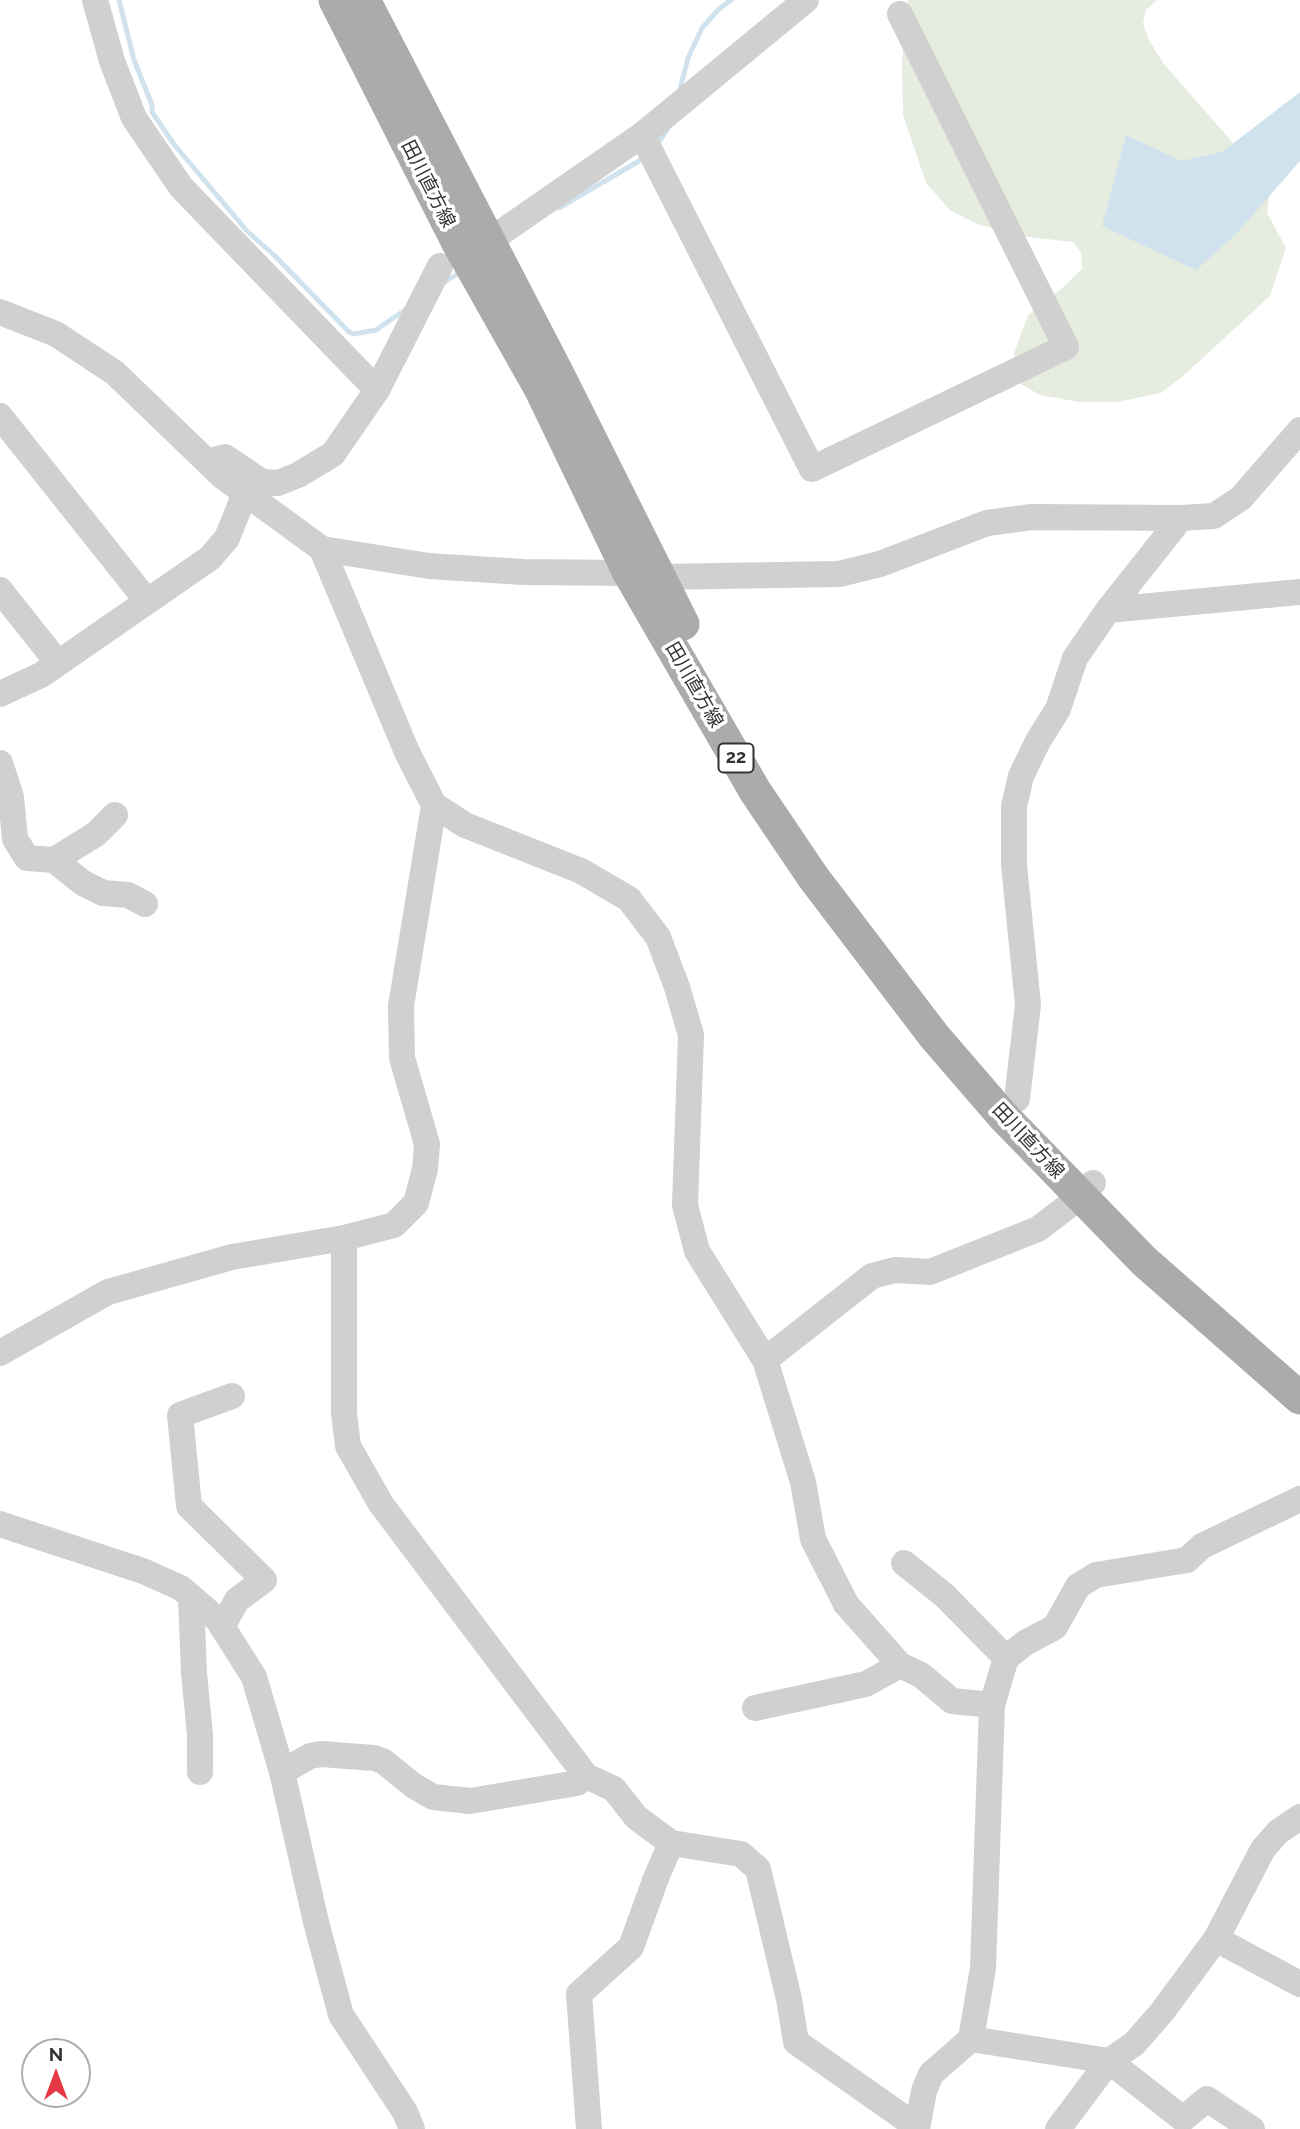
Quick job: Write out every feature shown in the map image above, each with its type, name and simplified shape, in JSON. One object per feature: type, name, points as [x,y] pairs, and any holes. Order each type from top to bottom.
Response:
[{"type":"main road","name":"田川直方線","points":[[335,0],[465,255],[559,376],[644,575],[755,791],[813,877],[934,1035],[1003,1116],[1300,1374]]},
{"type":"main road","name":"田川直方線","points":[[364,0],[465,255]]},
{"type":"main road","name":"田川直方線","points":[[644,575],[698,653],[778,785],[883,939],[1017,1099],[1144,1261],[1300,1398]]},
{"type":"street","points":[[95,0],[112,61],[134,118],[181,187],[376,390]]},
{"type":"street","points":[[206,461],[225,457],[262,482],[278,483],[299,475],[333,454],[465,255],[642,135],[806,0]]},
{"type":"street","points":[[642,135],[811,469],[1066,347],[900,14]]},
{"type":"street","points":[[0,312],[56,334],[116,373],[222,477],[322,549],[429,566],[644,575],[839,574],[880,564],[987,523],[1032,517],[1214,516],[1241,498],[1300,430]]},
{"type":"street","points":[[0,416],[147,601]]},
{"type":"street","points":[[0,694],[41,675],[210,558],[227,538],[245,494]]},
{"type":"street","points":[[1017,1099],[1028,1004],[1014,865],[1014,806],[1021,776],[1058,709],[1075,658],[1108,610],[1181,518]]},
{"type":"street","points":[[322,549],[407,752],[434,805],[465,825],[581,872],[629,899],[658,937],[691,1035],[685,1205],[697,1251],[765,1360],[803,1482],[813,1539],[846,1604],[900,1665],[921,1675],[952,1701],[992,1705]]},
{"type":"street","points":[[0,590],[58,663]]},
{"type":"street","points":[[1108,610],[1300,592]]},
{"type":"street","points":[[0,763],[10,797],[15,839],[27,858],[54,860],[83,883],[103,893],[128,895],[145,904]]},
{"type":"street","points":[[0,1353],[107,1292],[232,1257],[344,1238],[394,1225],[416,1203],[425,1169],[427,1144],[402,1058],[401,1006],[434,805]]},
{"type":"street","points":[[54,860],[96,834],[115,815]]},
{"type":"street","points":[[765,1360],[872,1276],[895,1270],[930,1272],[1038,1229],[1087,1190]]},
{"type":"street","points":[[344,1238],[344,1413],[348,1446],[381,1504],[586,1776],[614,1790],[636,1817],[671,1843],[741,1854],[758,1869],[789,1999],[796,2042],[917,2128],[924,2091],[931,2074],[971,2039],[983,1968],[992,1705],[1006,1658],[1025,1643],[1055,1627],[1078,1586],[1096,1575],[1187,1560],[1202,1546],[1300,1499]]},
{"type":"street","points":[[222,1627],[237,1600],[264,1580],[189,1506],[180,1415],[232,1396]]},
{"type":"street","points":[[0,1524],[143,1571],[181,1588],[218,1620],[254,1677],[282,1772],[316,1922],[341,2015],[405,2112],[412,2129]]},
{"type":"street","points":[[904,1563],[944,1595],[1006,1658]]},
{"type":"street","points":[[191,1598],[200,1772]]},
{"type":"street","points":[[755,1708],[866,1684],[900,1665]]},
{"type":"street","points":[[282,1772],[310,1756],[321,1754],[374,1758],[383,1760],[414,1787],[433,1797],[470,1801],[578,1783],[586,1776]]},
{"type":"street","points":[[1058,2129],[1109,2061],[1134,2044],[1147,2030],[1216,1939],[1263,1849],[1278,1832],[1300,1817]]},
{"type":"street","points":[[589,2129],[579,1994],[631,1947],[671,1843]]},
{"type":"street","points":[[1216,1939],[1300,1984]]},
{"type":"street","points":[[971,2039],[1109,2061],[1184,2119],[1207,2099],[1252,2129]]},
{"type":"shaded area","points":[[908,0],[1157,0],[1146,10],[1143,24],[1149,40],[1163,63],[1262,176],[1269,195],[1267,213],[1286,248],[1270,296],[1161,393],[1117,402],[1080,402],[1040,395],[1022,385],[1016,377],[1014,353],[1028,315],[1082,269],[1081,253],[1073,242],[1020,236],[977,224],[951,211],[926,183],[903,115],[902,63]]},
{"type":"water","points":[[1300,92],[1300,161],[1236,234],[1196,270],[1102,226],[1126,135],[1181,161],[1222,152]]},
{"type":"waterway","points":[[119,0],[134,60],[152,105],[152,112],[173,143],[247,231],[349,332],[354,334],[376,330],[405,310]]},
{"type":"waterway","points":[[679,93],[688,58],[702,28],[731,0]]},
{"type":"waterway","points":[[656,147],[668,128]]},
{"type":"waterway","points":[[559,208],[644,158]]},
{"type":"waterway","points":[[442,284],[460,272]]}]
